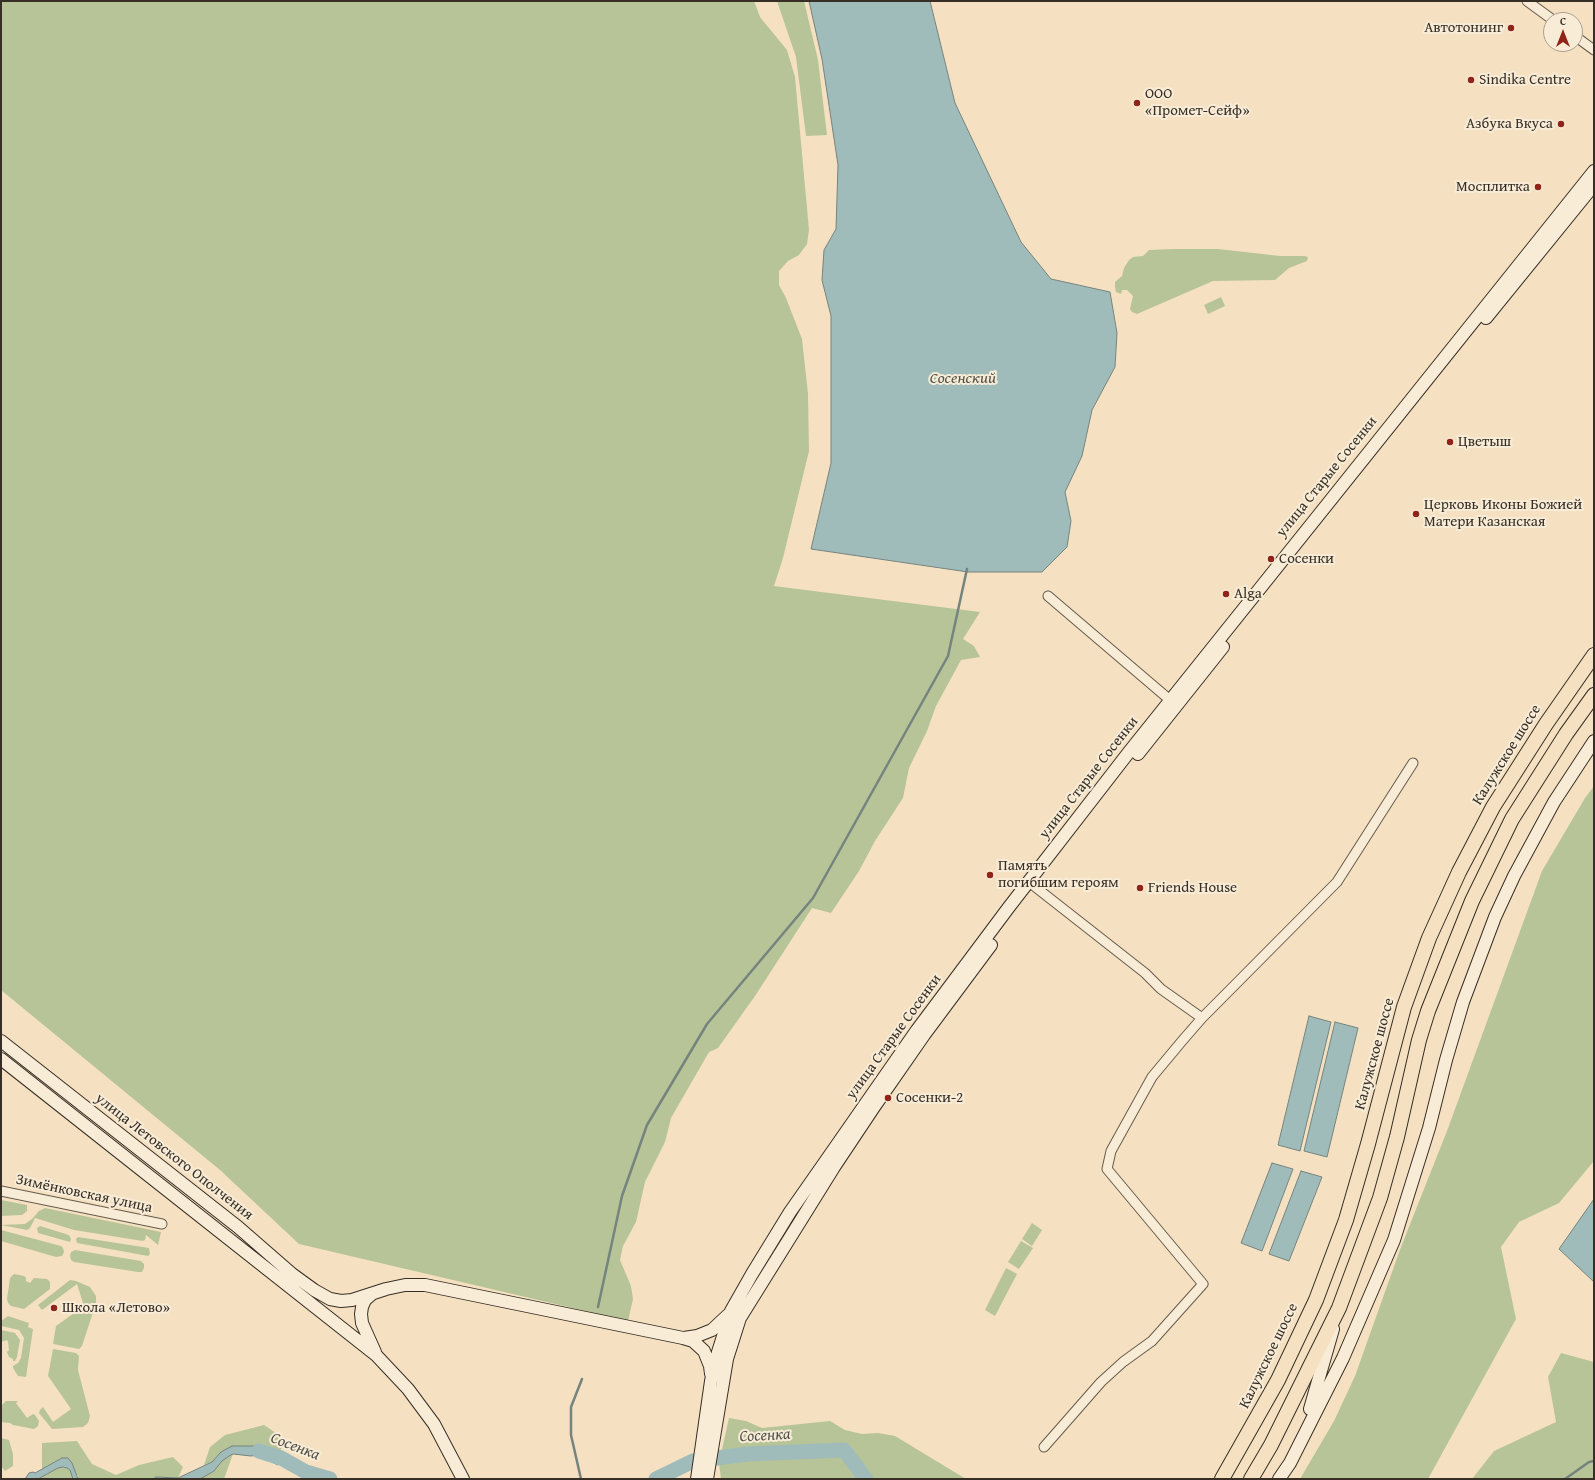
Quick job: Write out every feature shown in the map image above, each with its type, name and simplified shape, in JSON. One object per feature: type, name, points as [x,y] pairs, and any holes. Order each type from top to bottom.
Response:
[{"type":"highway","name":"Калужское шоссе","points":[[1222,1479],[1278,1380],[1316,1300],[1346,1220],[1368,1144],[1404,1007],[1429,938],[1455,880],[1493,807],[1546,724],[1594,655]]},
{"type":"highway","points":[[1251,1479],[1275,1438],[1339,1308],[1380,1198],[1397,1137],[1419,1040],[1428,1011],[1472,900],[1512,819],[1566,734],[1594,695]]},
{"type":"main road","name":"улица Старые Сосенки","points":[[696,1479],[709,1435],[727,1359],[740,1318],[834,1167],[874,1107],[1032,884],[1170,700],[1594,171]]},
{"type":"main road","name":"улица Старые Сосенки","points":[[708,1479],[711,1381],[730,1311],[790,1212],[894,1062],[1032,884],[1324,518],[1594,185]]},
{"type":"main road","points":[[1279,1479],[1290,1463],[1343,1358],[1394,1240],[1429,1128],[1446,1060],[1463,1002],[1495,917],[1514,876],[1554,802],[1594,741]]},
{"type":"main road","name":"улица Летовского Ополчения","points":[[1,1041],[238,1227],[292,1274],[317,1308]]},
{"type":"main road","name":"улица Летовского Ополчения","points":[[1,1059],[376,1355],[408,1390],[434,1424],[463,1479]]},
{"type":"main road","points":[[292,1274],[314,1290],[330,1299],[341,1301],[352,1300],[405,1284],[425,1285],[683,1338],[693,1341],[704,1351],[710,1366],[711,1381]]},
{"type":"main road","points":[[372,1294],[365,1300],[360,1314],[362,1323],[376,1355]]},
{"type":"main road","points":[[1299,1443],[1339,1308]]},
{"type":"main road","points":[[683,1338],[697,1336],[712,1330],[720,1324],[730,1311]]},
{"type":"street","points":[[1527,1],[1543,13]]},
{"type":"street","points":[[1583,42],[1594,50]]},
{"type":"street","points":[[1048,596],[1170,700]]},
{"type":"street","points":[[1044,1447],[1101,1382],[1123,1362],[1152,1341],[1203,1284],[1107,1169],[1110,1151],[1149,1082],[1202,1018],[1337,882],[1413,763]]},
{"type":"street","points":[[1032,884],[1145,973],[1161,989],[1202,1018]]},
{"type":"street","name":"Зимёнковская улица","points":[[1,1191],[162,1224]]},
{"type":"green space","points":[[1,1],[754,1],[760,17],[787,50],[795,77],[809,230],[807,244],[799,255],[788,261],[779,271],[779,285],[786,298],[802,339],[808,394],[809,451],[783,558],[774,586],[980,612],[963,639],[974,646],[980,657],[961,660],[936,706],[927,731],[909,768],[903,798],[875,841],[859,871],[831,913],[812,908],[755,996],[718,1048],[709,1052],[671,1118],[665,1142],[645,1182],[636,1222],[623,1246],[620,1260],[631,1286],[633,1299],[628,1321],[299,1244],[220,1170],[1,990]]},
{"type":"green space","points":[[777,1],[804,1],[818,60],[827,135],[806,136],[796,57]]},
{"type":"green space","points":[[1218,249],[1280,256],[1308,257],[1307,261],[1289,268],[1275,280],[1213,281],[1137,314],[1132,312],[1130,309],[1133,296],[1127,290],[1122,290],[1121,294],[1116,292],[1115,287],[1115,282],[1122,276],[1124,268],[1129,260],[1133,257],[1143,256],[1149,250]]},
{"type":"green space","points":[[1221,297],[1225,306],[1208,314],[1204,305]]},
{"type":"green space","points":[[1594,786],[1594,1161],[1559,1203],[1519,1222],[1501,1247],[1516,1319],[1428,1479],[1300,1479],[1334,1421],[1355,1376],[1401,1247],[1447,1131],[1542,871],[1585,798]]},
{"type":"green space","points":[[1,1200],[27,1205],[27,1211],[22,1215],[1,1216]]},
{"type":"green space","points":[[45,1208],[161,1232],[158,1245],[146,1235],[145,1240],[143,1241],[74,1230],[35,1218],[30,1228],[27,1230],[1,1225],[25,1224],[39,1211]]},
{"type":"green space","points":[[1032,1223],[1042,1230],[1032,1246],[1022,1239]]},
{"type":"green space","points":[[40,1226],[69,1235],[71,1239],[70,1242],[38,1233],[37,1228]]},
{"type":"green space","points":[[1,1230],[61,1246],[64,1252],[62,1256],[56,1257],[1,1241]]},
{"type":"green space","points":[[78,1237],[149,1248],[150,1254],[148,1256],[77,1243],[76,1239]]},
{"type":"green space","points":[[1021,1241],[1033,1248],[1019,1269],[1008,1262]]},
{"type":"green space","points":[[75,1250],[141,1261],[144,1264],[144,1268],[142,1272],[138,1272],[74,1262],[71,1260],[70,1256],[71,1252]]},
{"type":"green space","points":[[1006,1268],[1017,1274],[995,1316],[985,1310]]},
{"type":"green space","points":[[14,1274],[24,1276],[26,1281],[30,1283],[34,1278],[47,1279],[50,1282],[50,1289],[24,1309],[11,1306],[7,1299],[10,1278]]},
{"type":"green space","points":[[70,1280],[90,1287],[96,1296],[96,1303],[82,1346],[79,1349],[53,1344],[56,1326],[84,1306],[77,1284],[42,1310],[38,1305]]},
{"type":"green space","points":[[8,1316],[29,1323],[28,1327],[33,1329],[26,1377],[18,1376],[13,1368],[13,1366],[18,1363],[21,1358],[24,1338],[19,1330],[1,1326],[1,1321]]},
{"type":"green space","points":[[1,1330],[15,1333],[20,1340],[15,1361],[9,1357],[7,1352],[9,1350],[7,1340],[1,1342]]},
{"type":"green space","points":[[53,1349],[76,1353],[79,1356],[78,1370],[90,1416],[88,1423],[83,1427],[52,1429],[39,1413],[43,1407],[53,1422],[71,1409],[48,1376]]},
{"type":"green space","points":[[1561,1353],[1594,1362],[1594,1479],[1472,1479],[1494,1451],[1556,1422],[1548,1377]]},
{"type":"green space","points":[[6,1401],[18,1401],[16,1403],[27,1418],[33,1414],[35,1415],[39,1421],[38,1426],[34,1429],[1,1422],[1,1406]]},
{"type":"green space","points":[[729,1418],[746,1421],[762,1428],[830,1421],[845,1430],[862,1434],[878,1433],[895,1436],[966,1479],[721,1479],[719,1463]]},
{"type":"green space","points":[[264,1425],[285,1439],[279,1454],[270,1450],[221,1452],[212,1462],[204,1465],[210,1447],[225,1435]]},
{"type":"green space","points":[[1,1438],[9,1440],[13,1454],[13,1466],[5,1471],[1,1466]]},
{"type":"green space","points":[[77,1441],[92,1464],[116,1475],[139,1465],[173,1457],[183,1467],[178,1478],[156,1477],[153,1479],[78,1479],[78,1476],[62,1458],[42,1469],[42,1443]]},
{"type":"green space","points":[[233,1454],[224,1479],[199,1479],[214,1471],[222,1461],[229,1455]]},
{"type":"green space","points":[[63,1467],[70,1470],[73,1479],[38,1479],[58,1468]]},
{"type":"water","name":"Сосенский","points":[[809,1],[930,1],[955,103],[1021,242],[1051,279],[1110,292],[1117,333],[1115,367],[1092,410],[1082,456],[1065,492],[1071,521],[1067,547],[1042,572],[968,572],[811,549],[831,463],[831,316],[822,280],[824,250],[836,229],[838,165],[822,59]]},
{"type":"water","points":[[1309,1016],[1331,1022],[1300,1151],[1278,1145]]},
{"type":"water","points":[[1335,1022],[1358,1028],[1327,1157],[1304,1151]]},
{"type":"water","points":[[1272,1163],[1293,1169],[1262,1251],[1241,1243]]},
{"type":"water","points":[[1301,1171],[1322,1177],[1289,1261],[1269,1254]]},
{"type":"water","points":[[1594,1199],[1594,1282],[1559,1249]]},
{"type":"water","points":[[232,1446],[255,1446],[271,1450],[279,1454],[278,1465],[258,1455],[251,1456],[233,1454],[222,1461],[214,1471],[200,1479],[153,1479],[156,1477],[178,1478],[212,1462],[221,1452]]},
{"type":"water","points":[[62,1458],[68,1458],[72,1463],[78,1479],[73,1479],[70,1470],[63,1467],[58,1468],[38,1479],[25,1479],[29,1473],[35,1473]]},
{"type":"waterway","points":[[598,1307],[622,1196],[647,1125],[707,1024],[813,898],[948,656],[967,569]]},
{"type":"waterway","points":[[581,1479],[571,1435],[571,1407],[582,1379]]},
{"type":"waterway","name":"Сосенка","points":[[656,1479],[693,1461],[748,1454],[844,1450],[866,1479]]},
{"type":"waterway","name":"Сосенка","points":[[259,1451],[281,1458],[306,1472],[330,1479]]},
{"type":"waterway","points":[[1565,1479],[1589,1462],[1594,1461]]},
{"type":"place","name":"Автотонинг","points":[[1511,28]]},
{"type":"place","name":"Sindika Centre","points":[[1471,80]]},
{"type":"place","name":"ООО «Промет-Сейф»","points":[[1137,103]]},
{"type":"place","name":"Азбука Вкуса","points":[[1561,124]]},
{"type":"place","name":"Мосплитка","points":[[1538,187]]},
{"type":"place","name":"Цветыш","points":[[1450,442]]},
{"type":"place","name":"Церковь Иконы Божией Матери Казанская","points":[[1416,514]]},
{"type":"place","name":"Сосенки","points":[[1271,559]]},
{"type":"place","name":"Alga","points":[[1226,594]]},
{"type":"place","name":"Память погибшим героям","points":[[990,875]]},
{"type":"place","name":"Friends House","points":[[1140,888]]},
{"type":"place","name":"Сосенки-2","points":[[888,1098]]},
{"type":"place","name":"Школа «Летово»","points":[[54,1308]]}]
